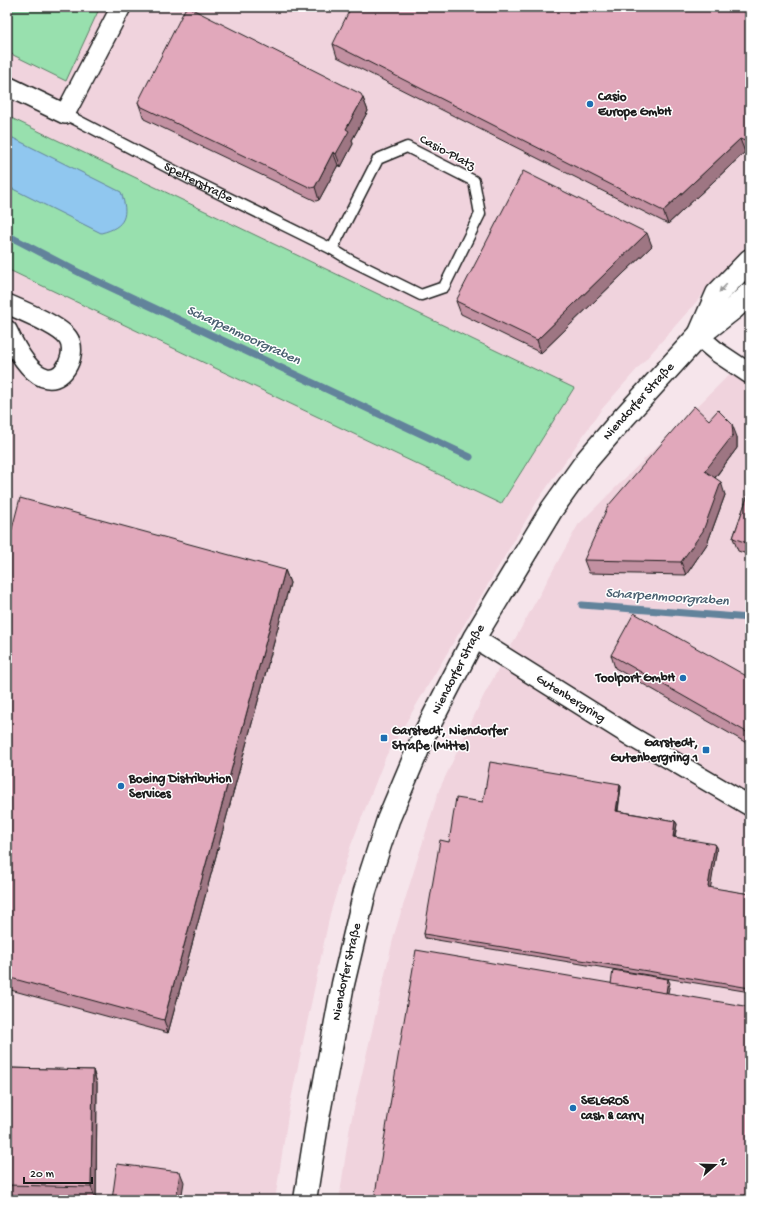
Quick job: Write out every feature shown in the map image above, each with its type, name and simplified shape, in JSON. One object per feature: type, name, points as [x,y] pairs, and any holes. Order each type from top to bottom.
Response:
[{"type":"main road","name":"Niendorfer Straße","points":[[698,336],[717,294],[750,260]]},
{"type":"main road","name":"Niendorfer Straße","points":[[305,1200],[318,1118],[343,984],[365,891],[388,820],[421,742],[474,638],[552,509],[586,460],[698,336],[734,308],[750,292]]},
{"type":"street","points":[[65,114],[121,7]]},
{"type":"street","name":"Spelterstraße","points":[[7,86],[65,114]]},
{"type":"street","points":[[7,304],[59,329],[69,338],[72,353],[68,365],[59,374],[48,378],[39,376],[27,364],[14,346],[7,330]]},
{"type":"street","points":[[698,336],[717,352],[750,374]]},
{"type":"street","name":"Gutenbergring","points":[[474,638],[632,736],[750,806]]},
{"type":"lane","name":"Spelterstraße","points":[[65,114],[196,182],[332,249]]},
{"type":"lane","name":"Casio-Platz","points":[[407,147],[474,181],[480,214],[444,287],[421,295],[350,260],[332,249],[378,159],[407,147]]},
{"type":"shaded area","points":[[7,7],[750,7],[750,241],[601,410],[538,500],[386,756],[351,845],[330,914],[289,1109],[275,1200],[7,1200],[7,269],[501,504],[574,388],[7,116]]},
{"type":"shaded area","points":[[750,354],[750,1200],[339,1200],[350,1126],[394,935],[439,790],[484,695],[578,525]]},
{"type":"green space","points":[[7,7],[100,7],[66,81],[7,52]]},
{"type":"green space","points":[[7,116],[574,388],[501,504],[7,269]]},
{"type":"water","points":[[7,135],[121,192],[125,213],[120,223],[116,227],[101,233],[7,186]]},
{"type":"building","points":[[188,7],[361,94],[363,98],[346,129],[349,131],[336,154],[333,152],[315,187],[311,188],[140,106],[138,102],[185,9]]},
{"type":"building","name":"Casio Europe GmbH","points":[[351,7],[750,7],[750,143],[740,139],[663,211],[333,44]]},
{"type":"building","points":[[523,171],[647,233],[537,340],[456,301]]},
{"type":"building","points":[[694,406],[709,420],[718,410],[732,424],[733,435],[705,471],[721,482],[703,531],[681,562],[584,560],[608,506]]},
{"type":"building","points":[[750,489],[750,544],[733,538]]},
{"type":"building","name":"Boeing Distribution Services","points":[[20,498],[285,570],[164,1020],[7,977],[7,548]]},
{"type":"building","name":"Toolport GmbH","points":[[634,613],[750,678],[750,734],[611,655]]},
{"type":"building","points":[[490,762],[620,784],[616,811],[675,821],[673,837],[715,844],[708,887],[750,894],[750,988],[424,934],[440,840],[449,842],[456,798],[483,802]]},
{"type":"building","name":"SELGROS cash & carry","points":[[416,950],[750,1007],[750,1200],[374,1200]]},
{"type":"building","points":[[613,970],[668,979],[666,993],[611,984]]},
{"type":"building","points":[[7,1068],[93,1070],[91,1187],[7,1185]]},
{"type":"building","points":[[117,1164],[180,1172],[176,1200],[112,1200]]},
{"type":"waterway","name":"Scharpenmoorgraben","points":[[7,235],[80,273],[470,457]]},
{"type":"waterway","name":"Scharpenmoorgraben","points":[[582,605],[750,618]]},
{"type":"place","name":"Casio Europe GmbH","points":[[590,104]]},
{"type":"place","name":"Toolport GmbH","points":[[683,678]]},
{"type":"place","name":"Garstedt, Niendorfer Straße (Mitte)","points":[[384,738]]},
{"type":"place","name":"Garstedt, Gutenbergring 1","points":[[706,750]]},
{"type":"place","name":"Boeing Distribution Services","points":[[121,786]]},
{"type":"place","name":"SELGROS cash & carry","points":[[573,1108]]}]
